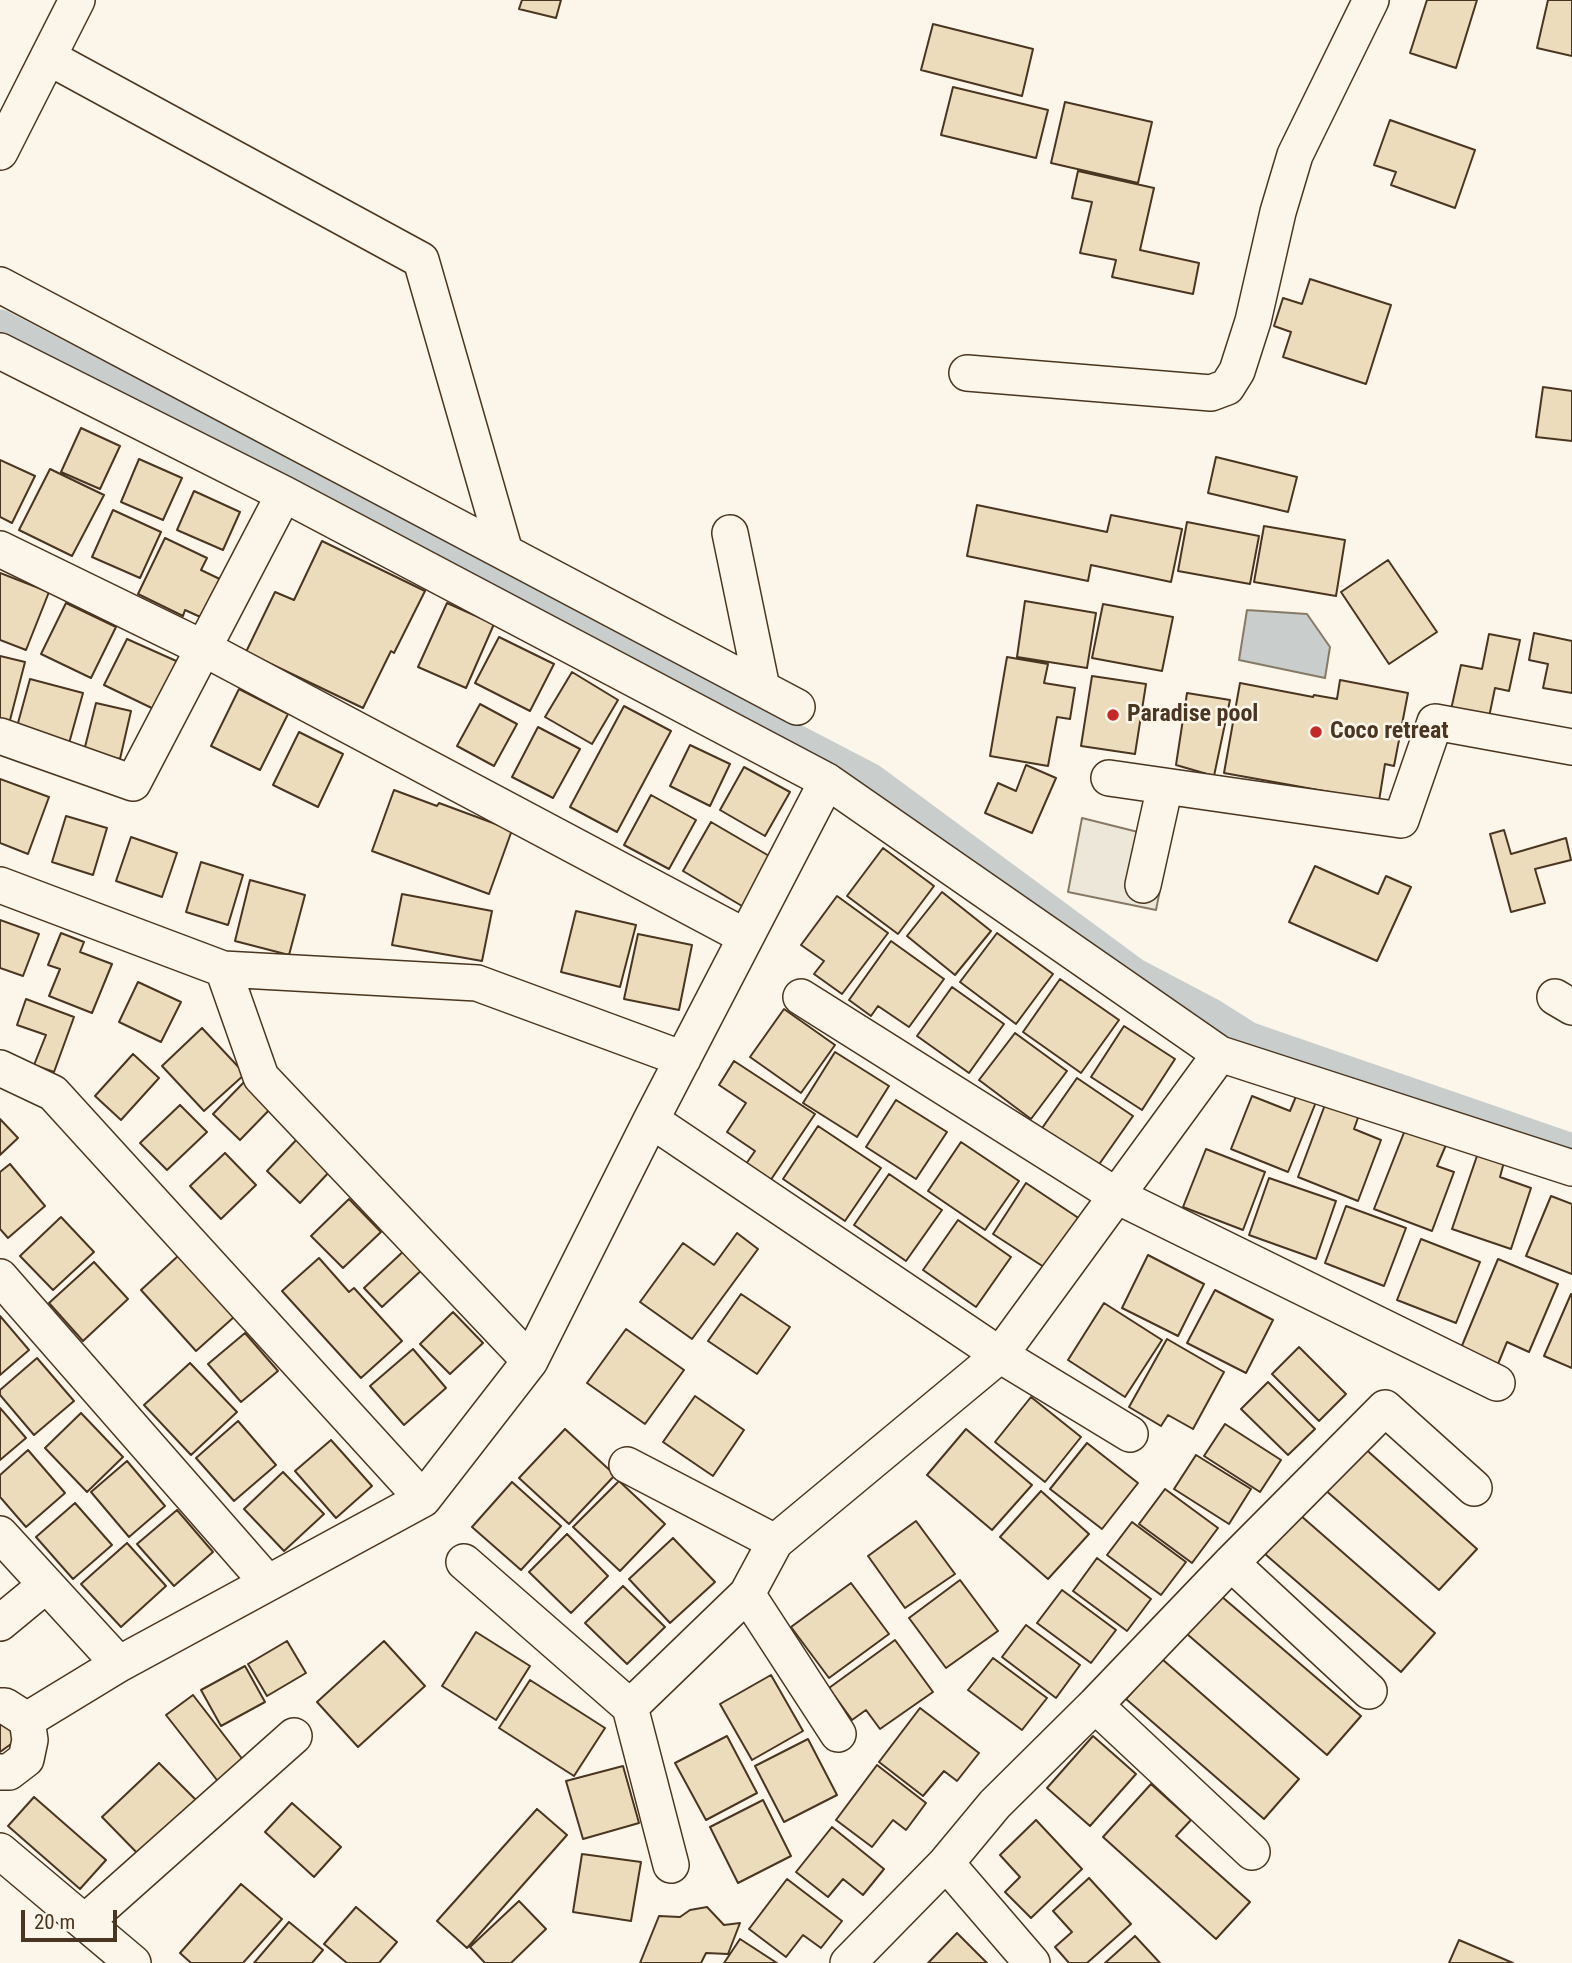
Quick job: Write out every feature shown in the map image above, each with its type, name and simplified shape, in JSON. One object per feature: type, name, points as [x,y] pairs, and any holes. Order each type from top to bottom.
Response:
[{"type":"street","points":[[0,152],[77,0]]},
{"type":"street","points":[[967,373],[1211,393],[1227,387],[1237,371],[1253,321],[1278,212],[1296,155],[1371,0]]},
{"type":"street","points":[[48,57],[421,260],[505,552]]},
{"type":"street","points":[[0,285],[797,707]]},
{"type":"street","points":[[0,351],[284,494],[827,781],[1220,1054],[1572,1168]]},
{"type":"street","points":[[0,736],[133,783],[284,494]]},
{"type":"street","points":[[730,533],[762,688]]},
{"type":"street","points":[[0,549],[203,648],[746,937]]},
{"type":"street","points":[[1109,778],[1401,820],[1435,723],[1572,747]]},
{"type":"street","points":[[0,1772],[9,1772],[26,1759],[30,1740],[13,1713],[119,1664],[423,1499],[530,1361],[651,1120],[827,781]]},
{"type":"street","points":[[1143,885],[1165,786]]},
{"type":"street","points":[[0,885],[223,969],[477,983],[683,1059]]},
{"type":"street","points":[[223,969],[261,1077],[530,1361]]},
{"type":"street","points":[[802,997],[1117,1196],[1497,1383]]},
{"type":"street","points":[[630,1707],[747,1594],[775,1542],[1000,1354],[1220,1054]]},
{"type":"street","points":[[0,1069],[52,1093],[423,1499]]},
{"type":"street","points":[[651,1120],[1000,1354],[1130,1434]]},
{"type":"street","points":[[0,1278],[268,1583]]},
{"type":"street","points":[[848,1963],[946,1863],[995,1804],[1385,1408],[1474,1488]]},
{"type":"street","points":[[626,1465],[775,1542]]},
{"type":"street","points":[[0,1534],[119,1664]]},
{"type":"street","points":[[464,1562],[630,1707],[671,1865]]},
{"type":"street","points":[[1231,1563],[1369,1691]]},
{"type":"street","points":[[0,1623],[46,1585]]},
{"type":"street","points":[[747,1594],[838,1734]]},
{"type":"street","points":[[1095,1705],[1252,1852]]},
{"type":"street","points":[[85,1922],[294,1736]]},
{"type":"street","points":[[0,1851],[133,1963]]},
{"type":"street","points":[[946,1863],[1032,1963]]},
{"type":"shaded area","points":[[1247,610],[1307,614],[1330,647],[1325,678],[1239,660]]},
{"type":"shaded area","points":[[1175,813],[1156,910],[1068,892],[1082,818],[1138,832]]},
{"type":"building","points":[[522,0],[561,0],[556,18],[519,9]]},
{"type":"building","points":[[1427,0],[1477,0],[1456,68],[1410,53]]},
{"type":"building","points":[[1548,0],[1572,0],[1572,56],[1537,48]]},
{"type":"building","points":[[933,24],[1033,49],[1022,96],[921,70]]},
{"type":"building","points":[[953,87],[1048,110],[1036,158],[941,135]]},
{"type":"building","points":[[1065,102],[1152,122],[1138,183],[1051,163]]},
{"type":"building","points":[[1390,120],[1475,150],[1455,208],[1391,185],[1396,172],[1374,165]]},
{"type":"building","points":[[1078,171],[1154,188],[1140,250],[1199,263],[1193,294],[1112,277],[1116,260],[1080,253],[1092,202],[1072,198]]},
{"type":"building","points":[[1310,279],[1391,305],[1366,384],[1283,357],[1291,332],[1274,326],[1283,298],[1302,304]]},
{"type":"building","points":[[1543,387],[1572,391],[1572,441],[1536,437]]},
{"type":"building","points":[[81,428],[120,446],[100,489],[61,472]]},
{"type":"building","points":[[1216,457],[1297,477],[1288,512],[1208,493]]},
{"type":"building","points":[[139,459],[182,478],[163,520],[121,502]]},
{"type":"building","points":[[0,460],[35,476],[12,523],[0,517]]},
{"type":"building","points":[[50,469],[104,495],[72,556],[19,530]]},
{"type":"building","points":[[194,491],[240,512],[223,550],[177,530]]},
{"type":"building","points":[[977,505],[1107,532],[1111,515],[1182,529],[1171,582],[1091,565],[1088,581],[967,556]]},
{"type":"building","points":[[113,510],[161,532],[140,578],[92,557]]},
{"type":"building","points":[[1187,522],[1259,536],[1250,584],[1178,571]]},
{"type":"building","points":[[1264,526],[1345,540],[1336,596],[1254,582]]},
{"type":"building","points":[[165,538],[207,558],[201,570],[226,582],[207,620],[185,610],[183,616],[138,594]]},
{"type":"building","points":[[322,541],[425,591],[363,708],[246,652],[275,592],[294,600]]},
{"type":"building","points":[[1388,560],[1437,632],[1389,664],[1341,592]]},
{"type":"building","points":[[0,573],[49,592],[26,650],[0,640]]},
{"type":"building","points":[[1025,601],[1096,613],[1087,668],[1017,657]]},
{"type":"building","points":[[66,603],[116,627],[91,678],[41,654]]},
{"type":"building","points":[[447,603],[494,624],[466,688],[418,667]]},
{"type":"building","points":[[1103,604],[1173,617],[1162,671],[1092,658]]},
{"type":"building","points":[[1534,633],[1572,641],[1572,693],[1543,688],[1548,664],[1529,660]]},
{"type":"building","points":[[1489,634],[1520,640],[1509,691],[1495,688],[1488,722],[1450,714],[1461,665],[1482,669]]},
{"type":"building","points":[[499,637],[554,664],[530,711],[475,683]]},
{"type":"building","points":[[127,639],[183,664],[160,712],[104,685]]},
{"type":"building","points":[[0,656],[25,662],[9,724],[0,721]]},
{"type":"building","points":[[1007,657],[1048,664],[1044,683],[1075,688],[1070,719],[1057,717],[1048,766],[990,756]]},
{"type":"building","points":[[572,672],[618,700],[592,744],[545,717]]},
{"type":"building","name":"Paradise pool","points":[[1092,676],[1146,684],[1135,754],[1081,746]]},
{"type":"building","points":[[30,679],[83,693],[68,747],[15,734]]},
{"type":"building","name":"Coco retreat","points":[[1340,680],[1408,693],[1394,766],[1385,764],[1379,801],[1224,773],[1240,683],[1337,699]]},
{"type":"building","points":[[239,689],[288,714],[260,770],[211,746]]},
{"type":"building","points":[[1187,693],[1230,700],[1214,776],[1176,765]]},
{"type":"building","points":[[96,703],[131,711],[120,759],[84,751]]},
{"type":"building","points":[[480,704],[517,724],[494,766],[457,746]]},
{"type":"building","points":[[624,706],[671,731],[617,832],[570,807]]},
{"type":"building","points":[[538,727],[580,749],[553,798],[512,777]]},
{"type":"building","points":[[299,732],[343,754],[318,807],[273,785]]},
{"type":"building","points":[[690,745],[730,764],[710,806],[670,786]]},
{"type":"building","points":[[1026,765],[1056,778],[1032,833],[985,813],[998,783],[1016,791]]},
{"type":"building","points":[[744,767],[790,792],[765,836],[720,810]]},
{"type":"building","points":[[0,779],[49,797],[28,854],[0,843]]},
{"type":"building","points":[[394,790],[437,806],[439,803],[512,830],[489,894],[372,851]]},
{"type":"building","points":[[651,795],[696,820],[669,869],[624,845]]},
{"type":"building","points":[[66,816],[107,828],[93,875],[52,862]]},
{"type":"building","points":[[711,822],[776,860],[747,909],[683,871]]},
{"type":"building","points":[[1504,830],[1511,854],[1566,838],[1571,860],[1535,869],[1545,903],[1511,912],[1490,834]]},
{"type":"building","points":[[131,837],[177,853],[162,897],[116,881]]},
{"type":"building","points":[[883,848],[934,886],[898,934],[847,896]]},
{"type":"building","points":[[201,862],[243,875],[228,925],[186,912]]},
{"type":"building","points":[[1315,866],[1378,894],[1386,876],[1411,887],[1377,961],[1289,922]]},
{"type":"building","points":[[250,880],[305,895],[289,955],[235,941]]},
{"type":"building","points":[[942,892],[991,931],[955,975],[907,936]]},
{"type":"building","points":[[402,894],[492,911],[482,961],[392,945]]},
{"type":"building","points":[[837,896],[888,933],[842,994],[814,974],[824,961],[801,945]]},
{"type":"building","points":[[576,911],[636,925],[620,987],[561,972]]},
{"type":"building","points":[[0,920],[39,934],[23,976],[0,968]]},
{"type":"building","points":[[61,933],[84,942],[80,952],[112,964],[92,1013],[49,996],[60,969],[48,965]]},
{"type":"building","points":[[997,933],[1053,974],[1016,1024],[960,982]]},
{"type":"building","points":[[638,934],[692,945],[679,1010],[624,999]]},
{"type":"building","points":[[891,941],[944,979],[909,1027],[878,1006],[871,1016],[849,1000]]},
{"type":"building","points":[[1060,979],[1119,1020],[1081,1073],[1023,1032]]},
{"type":"building","points":[[138,982],[181,1002],[161,1042],[119,1022]]},
{"type":"building","points":[[952,987],[1004,1024],[969,1073],[917,1036]]},
{"type":"building","points":[[26,999],[74,1017],[54,1072],[34,1065],[46,1035],[17,1025]]},
{"type":"building","points":[[784,1009],[835,1045],[801,1093],[750,1057]]},
{"type":"building","points":[[1124,1026],[1175,1059],[1142,1110],[1091,1077]]},
{"type":"building","points":[[202,1028],[245,1074],[204,1111],[162,1066]]},
{"type":"building","points":[[1015,1033],[1067,1071],[1031,1119],[979,1080]]},
{"type":"building","points":[[835,1052],[889,1086],[857,1137],[803,1103]]},
{"type":"building","points":[[133,1054],[159,1078],[121,1120],[95,1096]]},
{"type":"building","points":[[734,1061],[815,1114],[764,1190],[739,1174],[755,1151],[727,1132],[746,1103],[719,1085]]},
{"type":"building","points":[[248,1078],[275,1104],[240,1140],[213,1114]]},
{"type":"building","points":[[1077,1078],[1133,1116],[1093,1173],[1038,1134]]},
{"type":"building","points":[[1299,1089],[1318,1097],[1288,1172],[1231,1149],[1252,1096],[1290,1111]]},
{"type":"building","points":[[896,1100],[947,1132],[916,1179],[866,1147]]},
{"type":"building","points":[[1326,1102],[1359,1115],[1354,1129],[1381,1140],[1358,1201],[1298,1177]]},
{"type":"building","points":[[180,1105],[207,1132],[167,1170],[140,1143]]},
{"type":"building","points":[[0,1119],[18,1138],[0,1155]]},
{"type":"building","points":[[818,1126],[881,1168],[845,1221],[783,1179]]},
{"type":"building","points":[[1405,1130],[1446,1145],[1437,1166],[1454,1172],[1432,1231],[1374,1209]]},
{"type":"building","points":[[299,1137],[332,1169],[300,1203],[267,1171]]},
{"type":"building","points":[[961,1142],[1019,1181],[985,1230],[928,1191]]},
{"type":"building","points":[[1206,1149],[1265,1172],[1243,1230],[1183,1207]]},
{"type":"building","points":[[225,1153],[256,1185],[221,1219],[190,1186]]},
{"type":"building","points":[[1478,1153],[1504,1162],[1500,1177],[1531,1188],[1511,1249],[1452,1229]]},
{"type":"building","points":[[10,1164],[45,1206],[8,1238],[0,1229],[0,1172]]},
{"type":"building","points":[[889,1174],[942,1210],[906,1261],[854,1225]]},
{"type":"building","points":[[1269,1178],[1336,1201],[1316,1259],[1249,1235]]},
{"type":"building","points":[[1026,1183],[1080,1219],[1047,1269],[993,1234]]},
{"type":"building","points":[[1551,1196],[1572,1204],[1572,1274],[1526,1256]]},
{"type":"building","points":[[349,1199],[381,1232],[343,1268],[311,1236]]},
{"type":"building","points":[[1346,1206],[1406,1228],[1384,1286],[1325,1263]]},
{"type":"building","points":[[61,1217],[94,1252],[53,1290],[20,1256]]},
{"type":"building","points":[[958,1220],[1011,1257],[976,1307],[923,1270]]},
{"type":"building","points":[[737,1233],[758,1249],[692,1339],[640,1302],[683,1243],[714,1265]]},
{"type":"building","points":[[1421,1239],[1480,1262],[1456,1323],[1397,1300]]},
{"type":"building","points":[[407,1248],[425,1267],[382,1307],[364,1288]]},
{"type":"building","points":[[1148,1255],[1204,1284],[1178,1336],[1122,1308]]},
{"type":"building","points":[[178,1256],[234,1317],[196,1351],[141,1290]]},
{"type":"building","points":[[319,1258],[349,1292],[354,1288],[402,1341],[361,1378],[282,1291]]},
{"type":"building","points":[[1498,1259],[1558,1284],[1529,1352],[1507,1342],[1498,1364],[1461,1348]]},
{"type":"building","points":[[94,1262],[128,1299],[83,1341],[49,1303]]},
{"type":"building","points":[[1215,1290],[1273,1320],[1246,1373],[1187,1343]]},
{"type":"building","points":[[741,1294],[790,1327],[757,1374],[708,1341]]},
{"type":"building","points":[[1572,1295],[1572,1368],[1544,1356]]},
{"type":"building","points":[[1104,1303],[1162,1340],[1125,1397],[1068,1360]]},
{"type":"building","points":[[453,1312],[483,1343],[450,1374],[420,1344]]},
{"type":"building","points":[[0,1316],[29,1350],[0,1375]]},
{"type":"building","points":[[626,1329],[684,1370],[645,1424],[587,1383]]},
{"type":"building","points":[[245,1333],[278,1371],[241,1402],[208,1364]]},
{"type":"building","points":[[1167,1339],[1224,1372],[1193,1429],[1168,1415],[1161,1426],[1129,1407]]},
{"type":"building","points":[[1299,1347],[1346,1394],[1319,1421],[1272,1374]]},
{"type":"building","points":[[413,1349],[446,1388],[404,1425],[370,1386]]},
{"type":"building","points":[[37,1358],[74,1401],[34,1435],[0,1395],[0,1390]]},
{"type":"building","points":[[190,1363],[237,1412],[191,1455],[144,1405]]},
{"type":"building","points":[[1268,1382],[1315,1429],[1288,1455],[1241,1409]]},
{"type":"building","points":[[695,1396],[744,1430],[713,1476],[663,1442]]},
{"type":"building","points":[[1031,1397],[1081,1437],[1045,1482],[995,1442]]},
{"type":"building","points":[[0,1408],[26,1438],[0,1460]]},
{"type":"building","points":[[81,1413],[123,1457],[87,1492],[45,1448]]},
{"type":"building","points":[[238,1421],[276,1465],[234,1501],[196,1458]]},
{"type":"building","points":[[1225,1424],[1281,1460],[1260,1492],[1204,1456]]},
{"type":"building","points":[[565,1429],[615,1475],[569,1524],[519,1478]]},
{"type":"building","points":[[966,1429],[1032,1485],[992,1530],[927,1475]]},
{"type":"building","points":[[331,1440],[372,1486],[336,1518],[295,1471]]},
{"type":"building","points":[[1087,1443],[1138,1483],[1102,1529],[1050,1489]]},
{"type":"building","points":[[1361,1445],[1477,1549],[1439,1590],[1323,1488]]},
{"type":"building","points":[[28,1450],[65,1493],[26,1527],[0,1497],[0,1475]]},
{"type":"building","points":[[1196,1455],[1251,1489],[1229,1524],[1174,1489]]},
{"type":"building","points":[[127,1461],[165,1506],[129,1537],[91,1492]]},
{"type":"building","points":[[283,1472],[324,1514],[284,1551],[244,1509]]},
{"type":"building","points":[[619,1481],[665,1524],[620,1571],[573,1527]]},
{"type":"building","points":[[512,1482],[561,1526],[521,1570],[472,1527]]},
{"type":"building","points":[[1165,1489],[1218,1528],[1192,1563],[1139,1524]]},
{"type":"building","points":[[1041,1491],[1089,1534],[1048,1579],[1000,1537]]},
{"type":"building","points":[[75,1503],[112,1545],[73,1579],[36,1537]]},
{"type":"building","points":[[177,1510],[213,1552],[174,1586],[137,1544]]},
{"type":"building","points":[[1300,1515],[1435,1633],[1401,1672],[1265,1554]]},
{"type":"building","points":[[916,1521],[955,1574],[905,1608],[868,1556]]},
{"type":"building","points":[[1132,1522],[1186,1562],[1161,1595],[1107,1555]]},
{"type":"building","points":[[567,1534],[608,1576],[571,1613],[529,1572]]},
{"type":"building","points":[[673,1538],[715,1582],[670,1623],[629,1579]]},
{"type":"building","points":[[127,1543],[166,1586],[121,1627],[81,1584]]},
{"type":"building","points":[[1097,1558],[1151,1599],[1127,1631],[1073,1591]]},
{"type":"building","points":[[960,1580],[998,1631],[946,1668],[909,1618]]},
{"type":"building","points":[[851,1583],[889,1634],[829,1678],[791,1627]]},
{"type":"building","points":[[623,1586],[665,1627],[627,1664],[585,1623]]},
{"type":"building","points":[[1062,1590],[1116,1630],[1091,1663],[1037,1623]]},
{"type":"building","points":[[1221,1596],[1361,1716],[1327,1755],[1187,1634]]},
{"type":"building","points":[[1026,1625],[1080,1665],[1056,1698],[1002,1657]]},
{"type":"building","points":[[476,1632],[530,1666],[496,1720],[442,1686]]},
{"type":"building","points":[[895,1640],[933,1692],[880,1729],[866,1710],[852,1720],[829,1688]]},
{"type":"building","points":[[287,1641],[306,1673],[267,1696],[248,1664]]},
{"type":"building","points":[[384,1641],[425,1686],[358,1747],[317,1702]]},
{"type":"building","points":[[993,1658],[1047,1698],[1022,1730],[968,1690]]},
{"type":"building","points":[[1162,1659],[1299,1779],[1264,1819],[1126,1699]]},
{"type":"building","points":[[245,1666],[265,1702],[221,1726],[201,1690]]},
{"type":"building","points":[[771,1675],[803,1731],[752,1760],[720,1704]]},
{"type":"building","points":[[530,1680],[605,1728],[574,1776],[499,1728]]},
{"type":"building","points":[[193,1695],[250,1769],[224,1789],[166,1715]]},
{"type":"building","points":[[920,1708],[979,1753],[957,1781],[944,1771],[923,1796],[879,1762]]},
{"type":"building","points":[[3,1718],[18,1739],[0,1752],[0,1720]]},
{"type":"building","points":[[727,1736],[757,1793],[706,1820],[675,1763]]},
{"type":"building","points":[[1093,1736],[1136,1774],[1090,1826],[1047,1788]]},
{"type":"building","points":[[808,1739],[837,1795],[784,1822],[755,1766]]},
{"type":"building","points":[[159,1763],[200,1804],[143,1859],[102,1817]]},
{"type":"building","points":[[877,1765],[926,1803],[906,1830],[893,1820],[872,1847],[836,1820]]},
{"type":"building","points":[[623,1766],[639,1823],[583,1839],[566,1781]]},
{"type":"building","points":[[1151,1784],[1191,1820],[1176,1836],[1250,1902],[1216,1939],[1103,1837]]},
{"type":"building","points":[[34,1797],[106,1860],[80,1889],[8,1826]]},
{"type":"building","points":[[763,1800],[791,1856],[738,1883],[710,1827]]},
{"type":"building","points":[[292,1803],[341,1847],[314,1877],[265,1832]]},
{"type":"building","points":[[537,1809],[567,1835],[467,1948],[437,1921]]},
{"type":"building","points":[[1036,1820],[1082,1869],[1031,1918],[1005,1892],[1020,1877],[1000,1855]]},
{"type":"building","points":[[832,1827],[884,1869],[863,1895],[843,1879],[828,1897],[796,1872]]},
{"type":"building","points":[[582,1854],[641,1862],[631,1921],[573,1912]]},
{"type":"building","points":[[1089,1878],[1131,1924],[1087,1963],[1069,1963],[1055,1947],[1072,1932],[1053,1911]]},
{"type":"building","points":[[787,1879],[842,1921],[821,1948],[803,1935],[786,1957],[749,1929]]},
{"type":"building","points":[[241,1884],[282,1919],[243,1963],[191,1963],[180,1953]]},
{"type":"building","points":[[519,1901],[546,1929],[511,1963],[485,1963],[470,1947]]},
{"type":"building","points":[[356,1907],[397,1942],[379,1963],[347,1963],[324,1944]]},
{"type":"building","points":[[707,1907],[724,1925],[740,1923],[728,1954],[706,1953],[701,1963],[640,1963],[659,1916],[680,1917],[690,1910]]},
{"type":"building","points":[[289,1922],[323,1950],[312,1963],[254,1963]]},
{"type":"building","points":[[957,1933],[987,1963],[928,1963]]},
{"type":"building","points":[[1135,1936],[1160,1963],[1105,1963]]},
{"type":"building","points":[[740,1939],[777,1963],[724,1963]]},
{"type":"building","points":[[1459,1940],[1513,1963],[1449,1963]]},
{"type":"waterway","points":[[0,326],[871,780],[1134,974],[1210,1014],[1248,1038],[1572,1150]]},
{"type":"place","name":"Paradise pool","points":[[1113,715]]},
{"type":"place","name":"Coco retreat","points":[[1316,732]]}]
